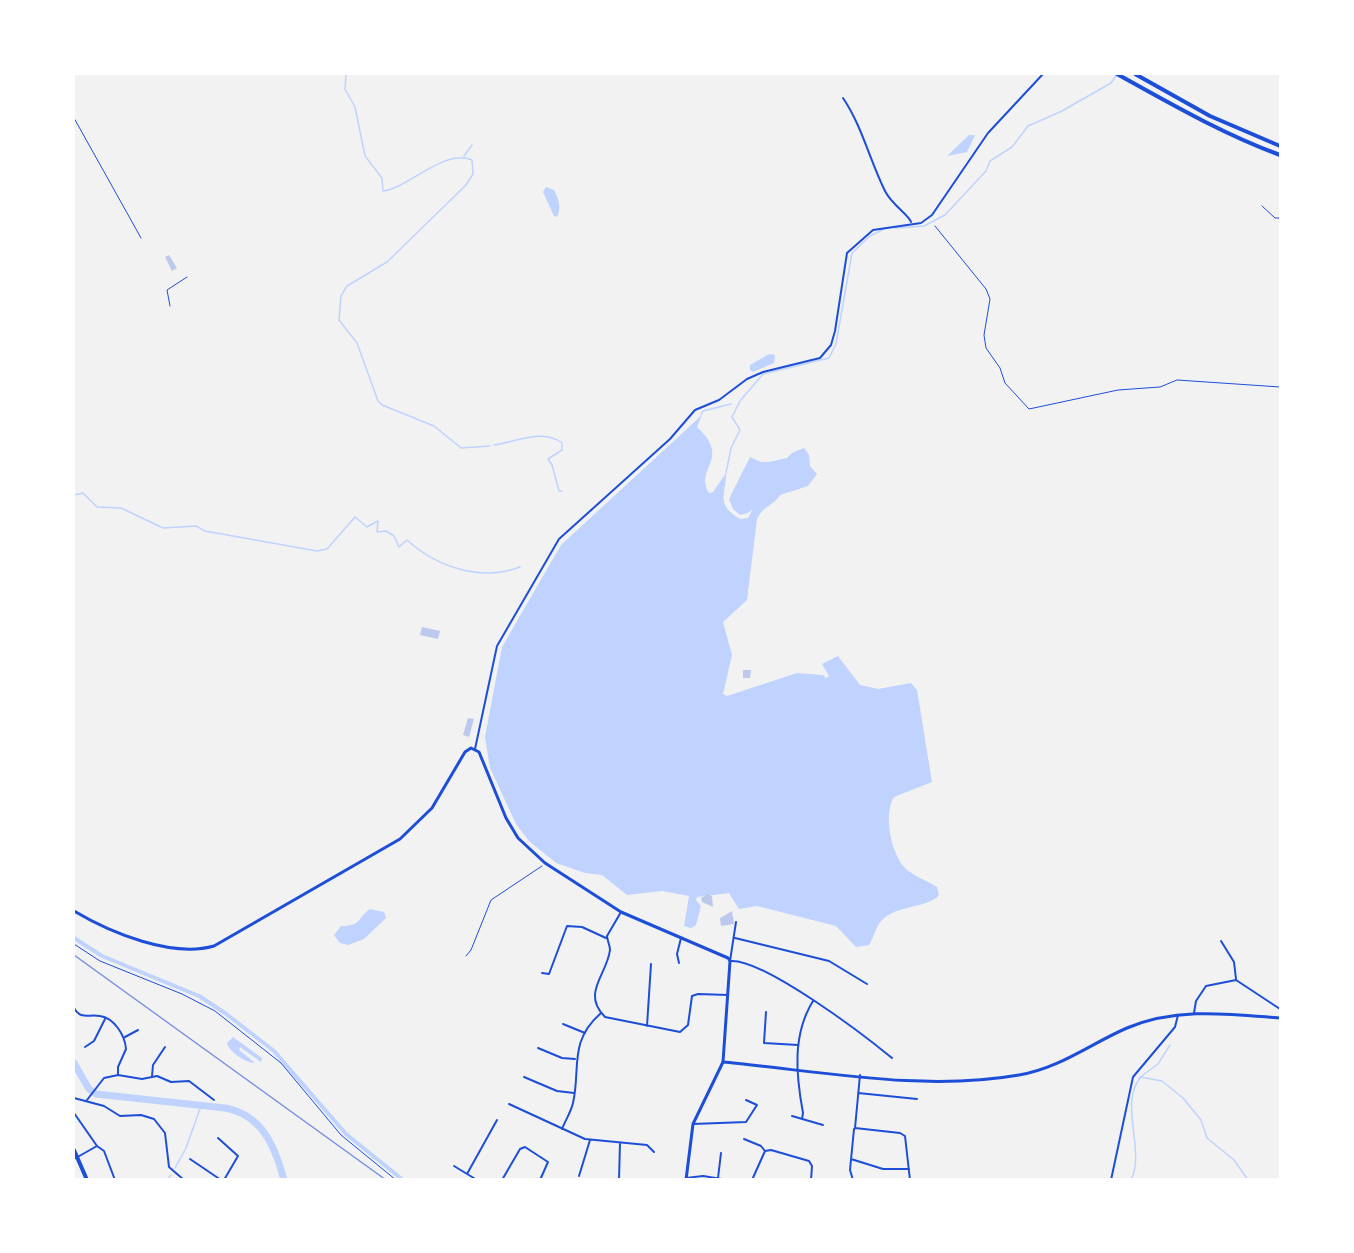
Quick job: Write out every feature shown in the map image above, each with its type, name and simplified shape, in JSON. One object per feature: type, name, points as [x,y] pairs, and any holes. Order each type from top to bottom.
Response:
[{"type":"highway","points":[[1118,74],[1171,105],[1241,140],[1281,155]]},
{"type":"highway","points":[[1135,74],[1247,133],[1281,146]]},
{"type":"highway","points":[[74,1150],[87,1179]]},
{"type":"main road","points":[[74,911],[86,918],[156,945],[189,950],[214,946],[400,839],[432,808],[466,749],[475,749],[479,752],[506,818],[518,838],[545,863],[621,912],[681,938],[706,946],[726,956],[730,961],[723,1062],[693,1124],[686,1179]]},
{"type":"main road","points":[[723,1062],[921,1080],[997,1079],[1042,1070],[1129,1027],[1178,1015],[1194,1013],[1281,1018]]},
{"type":"street","points":[[475,749],[497,646],[559,539],[670,439],[689,414],[719,400],[758,374],[820,358],[831,345],[835,331],[847,253],[873,230],[911,222],[921,223],[932,215],[988,133],[1042,74]]},
{"type":"street","points":[[843,98],[858,124],[867,152],[891,202],[909,217],[911,222]]},
{"type":"street","points":[[621,912],[606,938],[609,952],[594,990],[595,1001],[601,1013],[608,1019],[682,1032],[688,1025],[692,996],[698,994],[728,995]]},
{"type":"street","points":[[736,922],[730,961],[738,960],[759,968],[813,1001],[892,1058]]},
{"type":"street","points":[[542,973],[549,974],[567,926],[582,927],[606,938]]},
{"type":"street","points":[[734,937],[829,962],[867,984]]},
{"type":"street","points":[[679,963],[677,954],[681,938]]},
{"type":"street","points":[[1221,941],[1234,962],[1236,980]]},
{"type":"street","points":[[647,1026],[651,963]]},
{"type":"street","points":[[1194,1013],[1196,1000],[1206,986],[1236,980],[1281,1009]]},
{"type":"street","points":[[802,1119],[796,1069],[798,1045],[802,1018],[813,1001]]},
{"type":"street","points":[[74,1008],[80,1016],[105,1018],[115,1024],[124,1037],[126,1049],[118,1067],[118,1076]]},
{"type":"street","points":[[766,1012],[764,1043],[798,1045]]},
{"type":"street","points":[[562,1129],[573,1104],[575,1059],[585,1033],[601,1013]]},
{"type":"street","points":[[1112,1179],[1133,1077],[1175,1027],[1178,1015]]},
{"type":"street","points":[[90,1051],[86,1047],[94,1041],[105,1018]]},
{"type":"street","points":[[563,1024],[585,1033]]},
{"type":"street","points":[[124,1037],[138,1030]]},
{"type":"street","points":[[152,1077],[152,1067],[164,1052],[165,1047]]},
{"type":"street","points":[[538,1048],[562,1058],[575,1059]]},
{"type":"street","points":[[853,1179],[850,1170],[860,1075]]},
{"type":"street","points":[[87,1100],[104,1078],[118,1076],[142,1079],[152,1077],[171,1082],[189,1081],[214,1100]]},
{"type":"street","points":[[189,1076],[189,1081]]},
{"type":"street","points":[[524,1077],[557,1091],[574,1093]]},
{"type":"street","points":[[858,1093],[917,1099]]},
{"type":"street","points":[[74,1098],[104,1106],[120,1116],[141,1115],[157,1121],[165,1133],[169,1167],[184,1179]]},
{"type":"street","points":[[693,1124],[746,1122],[757,1105],[746,1100]]},
{"type":"street","points":[[509,1104],[590,1140],[647,1145],[654,1152]]},
{"type":"street","points":[[74,1113],[97,1146],[104,1150],[115,1179]]},
{"type":"street","points":[[792,1116],[823,1125]]},
{"type":"street","points":[[467,1174],[498,1120]]},
{"type":"street","points":[[855,1128],[900,1133],[907,1141],[910,1179]]},
{"type":"street","points":[[194,1155],[191,1159],[223,1179],[237,1161],[238,1152],[222,1143],[218,1138]]},
{"type":"street","points":[[744,1139],[762,1146],[765,1151]]},
{"type":"street","points":[[579,1176],[590,1140]]},
{"type":"street","points":[[619,1179],[620,1143]]},
{"type":"street","points":[[76,1157],[97,1146]]},
{"type":"street","points":[[502,1179],[522,1147],[548,1162],[540,1179]]},
{"type":"street","points":[[765,1151],[771,1150],[809,1161],[812,1166],[811,1179]]},
{"type":"street","points":[[752,1179],[765,1151]]},
{"type":"street","points":[[718,1178],[721,1153]]},
{"type":"street","points":[[851,1159],[883,1169],[909,1169]]},
{"type":"street","points":[[454,1166],[477,1179]]},
{"type":"street","points":[[211,1179],[215,1175]]},
{"type":"street","points":[[686,1179],[728,1179]]},
{"type":"lane","points":[[74,118],[141,238]]},
{"type":"path","points":[[1262,206],[1275,218],[1281,218]]},
{"type":"path","points":[[935,226],[986,290],[990,299],[990,310],[984,335],[986,348],[1000,368],[1005,383],[1029,409],[1033,406],[1118,390],[1160,387],[1177,380],[1281,387]]},
{"type":"path","points":[[170,306],[167,291],[187,277]]},
{"type":"path","points":[[466,957],[491,900],[543,865]]},
{"type":"path","points":[[74,944],[100,961],[182,994],[215,1011],[281,1063],[341,1135],[396,1179]]},
{"type":"water","points":[[969,135],[975,135],[967,152],[947,156]]},
{"type":"water","points":[[546,187],[554,190],[557,196],[559,207],[557,217],[554,216],[543,192]]},
{"type":"water","points":[[769,354],[775,355],[774,363],[753,372],[750,370],[750,365]]},
{"type":"water","points":[[702,415],[697,427],[712,447],[706,477],[709,493],[713,492],[726,473],[725,504],[732,514],[740,519],[748,518],[753,509],[740,515],[733,509],[729,499],[750,457],[761,462],[769,462],[787,458],[804,448],[809,455],[810,466],[817,474],[808,486],[780,495],[762,511],[757,519],[747,600],[723,622],[732,655],[723,694],[727,696],[797,673],[823,675],[826,678],[829,676],[822,664],[838,656],[860,685],[878,689],[911,683],[917,690],[932,782],[894,797],[889,814],[890,834],[892,844],[905,868],[937,887],[939,895],[928,902],[888,915],[880,922],[869,945],[856,947],[836,926],[757,906],[739,909],[729,893],[697,897],[696,900],[701,906],[696,925],[691,928],[684,926],[689,896],[662,891],[627,895],[602,875],[585,873],[556,863],[529,841],[516,824],[490,768],[485,737],[502,647],[561,545]]},
{"type":"water","points":[[370,909],[384,912],[386,918],[364,939],[348,945],[340,943],[334,935],[341,926],[356,923]]},
{"type":"water","points":[[233,1037],[262,1058],[261,1062],[240,1047],[239,1050],[255,1063],[234,1053],[227,1043]]},
{"type":"building","points":[[169,255],[177,268],[172,271],[165,257]]},
{"type":"building","points":[[422,627],[440,631],[438,639],[420,635]]},
{"type":"building","points":[[743,670],[751,670],[750,678],[743,678]]},
{"type":"building","points":[[468,718],[474,719],[469,737],[463,735]]},
{"type":"building","points":[[708,894],[712,896],[713,907],[702,902],[701,898]]},
{"type":"building","points":[[732,911],[734,924],[721,926],[720,918]]},
{"type":"waterway","points":[[346,74],[345,89],[355,107],[365,156],[382,178],[383,191],[404,183],[450,159],[472,160],[473,174],[466,185],[387,262],[347,286],[341,296],[339,320],[357,343],[378,401],[382,405],[434,426],[461,448],[490,446]]},
{"type":"waterway","points":[[895,228],[924,226],[945,215],[986,171],[990,161],[1012,147],[1028,126],[1062,111],[1111,83],[1116,76]]},
{"type":"waterway","points":[[464,156],[472,145]]},
{"type":"waterway","points":[[726,473],[731,448],[740,430],[732,417],[740,401],[763,374],[829,358],[836,344],[852,253],[870,236],[884,229]]},
{"type":"waterway","points":[[701,415],[703,411],[731,404]]},
{"type":"waterway","points":[[494,445],[538,436],[562,443],[562,450],[548,459],[552,465],[559,491],[562,491]]},
{"type":"waterway","points":[[74,495],[83,493],[97,507],[121,508],[163,528],[196,526],[205,531],[317,551],[327,549],[355,517],[367,527],[378,521],[377,532],[386,531],[394,536],[399,547],[407,540],[432,558],[460,569],[490,573],[520,567]]},
{"type":"waterway","points":[[74,938],[102,956],[199,996],[225,1013],[274,1051],[346,1134],[403,1180]]},
{"type":"waterway","points":[[1139,1078],[1158,1064],[1170,1045]]},
{"type":"waterway","points":[[74,1063],[89,1089],[96,1094],[225,1108],[249,1118],[265,1134],[284,1180]]},
{"type":"waterway","points":[[1131,1180],[1136,1155],[1132,1100],[1141,1077],[1162,1081],[1183,1098],[1201,1120],[1207,1138],[1234,1160],[1248,1180]]},
{"type":"waterway","points":[[175,1168],[186,1148],[201,1106]]},
{"type":"waterway","points":[[167,1180],[171,1175]]},
{"type":"railway","points":[[74,955],[386,1180]]}]
